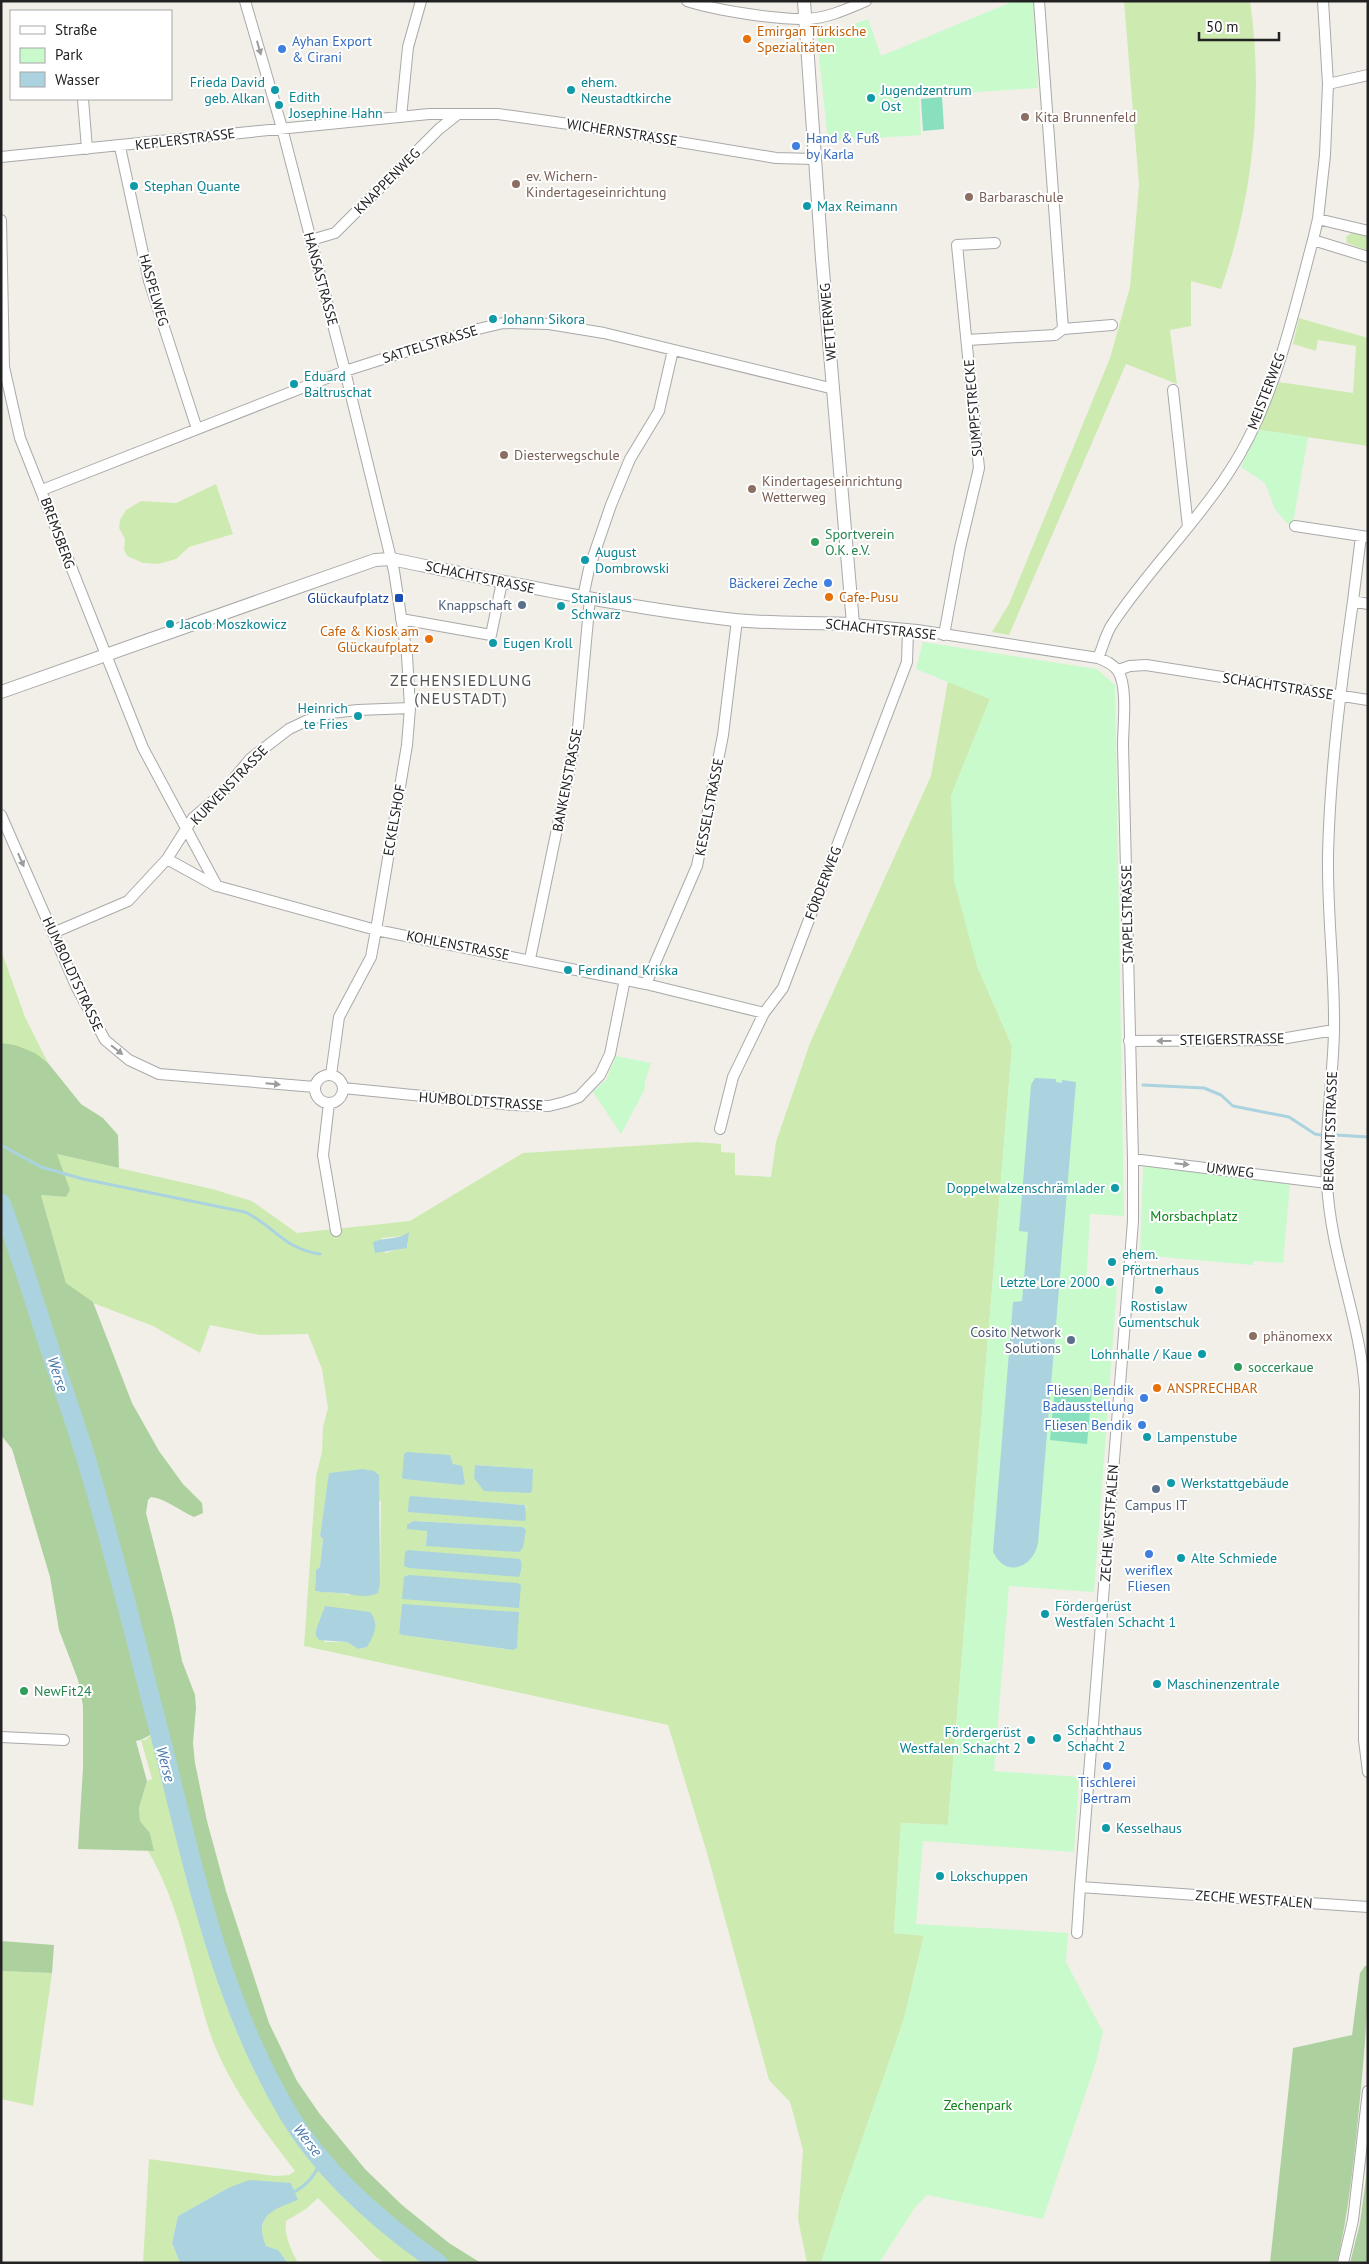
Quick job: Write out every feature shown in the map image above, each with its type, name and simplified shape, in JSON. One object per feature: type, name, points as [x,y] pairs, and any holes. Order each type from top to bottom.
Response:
[{"type":"street","name":"HANSASTRASSE","points":[[246,1],[282,128],[391,559]]},
{"type":"street","points":[[401,116],[408,47],[421,1]]},
{"type":"street","points":[[687,1],[730,10],[806,19],[832,14],[866,1]]},
{"type":"street","name":"WETTERWEG","points":[[804,1],[853,624]]},
{"type":"street","points":[[1039,1],[1063,329]]},
{"type":"street","name":"MEISTERWEG","points":[[1098,658],[1111,624],[1228,474],[1258,416],[1285,340],[1318,219],[1325,155],[1328,84],[1323,1]]},
{"type":"street","points":[[1328,84],[1368,75]]},
{"type":"street","points":[[83,100],[87,150]]},
{"type":"street","name":"WICHERNSTRASSE","points":[[282,128],[429,114],[498,114],[584,126],[776,158],[815,159]]},
{"type":"street","points":[[429,114],[439,129]]},
{"type":"street","name":"KNAPPENWEG","points":[[311,240],[335,233],[439,129],[458,114]]},
{"type":"street","name":"KEPLERSTRASSE","points":[[1,158],[120,147],[282,128]]},
{"type":"street","name":"HASPELWEG","points":[[120,147],[149,281],[197,430]]},
{"type":"street","points":[[1318,219],[1368,231]]},
{"type":"street","name":"BREMSBERG","points":[[1,220],[4,367],[12,411],[20,438],[143,748],[187,829]]},
{"type":"street","points":[[1313,240],[1368,257]]},
{"type":"street","name":"SUMPFSTRECKE","points":[[944,635],[960,548],[979,468],[957,245],[995,243]]},
{"type":"street","name":"SATTELSTRASSE","points":[[42,490],[345,371],[474,330],[503,324],[549,324],[604,332],[834,389]]},
{"type":"street","points":[[967,340],[1055,335],[1063,329],[1112,325]]},
{"type":"street","name":"BANKENSTRASSE","points":[[530,959],[578,728],[589,569],[610,505],[630,459],[659,411],[673,350]]},
{"type":"street","points":[[1173,390],[1188,527]]},
{"type":"street","points":[[1295,526],[1364,536]]},
{"type":"street","name":"BERGAMTSSTRASSE","points":[[1364,536],[1340,696],[1332,777],[1328,857],[1334,1030],[1327,1183],[1335,1247],[1353,1312],[1364,1372],[1363,1646],[1364,1740],[1368,1772]]},
{"type":"street","points":[[1,692],[375,560],[391,559]]},
{"type":"street","name":"SCHACHTSTRASSE","points":[[391,559],[587,598],[737,620],[853,624],[908,630],[1098,658],[1107,661],[1118,670],[1130,666],[1146,665],[1368,700]]},
{"type":"street","name":"ECKELSHOF","points":[[331,1075],[339,1017],[371,957],[407,745],[410,708],[407,655],[391,559]]},
{"type":"street","points":[[402,619],[491,635],[502,582]]},
{"type":"street","points":[[1353,602],[1368,604]]},
{"type":"street","name":"KESSELSTRASSE","points":[[646,984],[697,866],[723,735],[737,620]]},
{"type":"street","name":"FÖRDERWEG","points":[[720,1129],[733,1077],[764,1013],[783,988],[907,662],[908,630]]},
{"type":"street","name":"STAPELSTRASSE","points":[[1118,670],[1123,686],[1129,1041],[1133,1159]]},
{"type":"street","name":"KURVENSTRASSE","points":[[53,933],[128,901],[168,859],[193,818],[222,793],[250,759],[289,730],[308,720],[331,713],[410,708]]},
{"type":"street","name":"HUMBOLDTSTRASSE","points":[[1,815],[77,988],[105,1040],[129,1060],[160,1074],[315,1087]]},
{"type":"street","points":[[187,829],[217,886]]},
{"type":"street","name":"KOHLENSTRASSE","points":[[168,859],[217,886],[376,930],[530,959],[646,984],[764,1013]]},
{"type":"street","name":"HUMBOLDTSTRASSE","points":[[344,1088],[512,1105],[549,1106],[565,1102],[580,1096],[600,1075],[610,1054],[625,980]]},
{"type":"street","name":"STEIGERSTRASSE","points":[[1129,1041],[1275,1040],[1334,1030]]},
{"type":"street","points":[[331,1075],[340,1079],[344,1088],[338,1100],[329,1103],[320,1100],[315,1087],[322,1076],[331,1075]]},
{"type":"street","points":[[329,1103],[323,1155],[336,1231]]},
{"type":"street","name":"UMWEG","points":[[1133,1159],[1327,1183]]},
{"type":"street","name":"ZECHE WESTFALEN","points":[[1077,1933],[1133,1222],[1133,1159]]},
{"type":"street","points":[[1,1737],[64,1740]]},
{"type":"street","name":"ZECHE WESTFALEN","points":[[1080,1887],[1368,1907]]},
{"type":"street","points":[[1343,2263],[1353,2220],[1368,2091]]},
{"type":"green space","points":[[1014,1],[1033,1],[1038,88],[919,96],[921,135],[828,141],[817,38],[868,19],[881,56]]},
{"type":"green space","points":[[1124,1],[1250,1],[1256,74],[1255,110],[1253,147],[1241,219],[1221,289],[1191,281],[1191,326],[1170,330],[1177,384],[1126,364],[1009,635],[992,632],[1009,604],[1110,358],[1130,287],[1139,185]]},
{"type":"green space","points":[[942,97],[944,129],[923,131],[921,99]]},
{"type":"green space","points":[[1353,232],[1368,236],[1368,251],[1347,243],[1346,237]]},
{"type":"green space","points":[[1299,318],[1368,338],[1368,446],[1259,430],[1279,382],[1353,393],[1356,346],[1318,340],[1316,351],[1293,344]]},
{"type":"green space","points":[[1259,430],[1308,437],[1292,529],[1275,509],[1265,483],[1241,467]]},
{"type":"green space","points":[[216,484],[233,534],[189,547],[176,559],[158,564],[143,563],[127,556],[124,549],[125,539],[119,528],[120,520],[126,510],[141,501],[176,503]]},
{"type":"green space","name":"Zechenpark","points":[[923,642],[1097,669],[1115,685],[1124,1216],[1090,1214],[1086,1284],[1117,1287],[1094,1592],[1009,1586],[994,1771],[1079,1777],[1074,1852],[923,1841],[916,1924],[1068,1933],[1066,1962],[1103,2032],[1096,2062],[1043,2219],[927,2195],[916,2206],[879,2263],[821,2263],[904,2019],[924,1936],[894,1933],[901,1823],[948,1825],[1012,1046],[977,966],[954,881],[951,796],[990,699],[916,669]]},
{"type":"green space","points":[[948,681],[990,699],[951,796],[977,966],[1012,1046],[948,1825],[901,1823],[894,1933],[924,1935],[904,2019],[821,2263],[807,2263],[798,2219],[803,2150],[790,2102],[769,2080],[707,1853],[668,1725],[304,1646],[316,1476],[322,1452],[323,1427],[328,1408],[322,1369],[308,1334],[260,1335],[210,1325],[200,1353],[153,1326],[93,1303],[66,1283],[41,1195],[65,1197],[57,1154],[212,1189],[252,1201],[297,1233],[410,1221],[523,1153],[697,1142],[721,1144],[721,1152],[735,1153],[735,1175],[771,1177],[776,1142],[810,1043],[931,776]],"holes":[[[404,1236],[407,1238],[408,1246],[385,1253],[382,1238]],[[450,1455],[462,1485],[402,1478]],[[476,1465],[533,1469],[474,1478]],[[327,1488],[381,1501],[380,1584],[348,1595],[315,1591],[316,1570],[320,1568],[323,1539],[320,1536]],[[411,1496],[525,1505],[527,1507]],[[412,1521],[523,1527],[526,1530],[426,1546],[427,1530]],[[402,1604],[513,1650],[402,1635],[399,1633]],[[322,1618],[367,1647],[358,1649],[347,1642],[325,1642],[316,1630]]]},
{"type":"green space","points":[[1,950],[25,1017],[48,1063],[26,1050],[1,1043]]},
{"type":"green space","points":[[1,1043],[15,1045],[35,1053],[48,1063],[81,1104],[103,1118],[118,1135],[119,1168],[57,1154],[70,1190],[66,1197],[41,1195],[66,1283],[93,1302],[132,1403],[159,1451],[183,1484],[202,1503],[203,1513],[194,1517],[167,1502],[151,1497],[148,1500],[146,1513],[182,1661],[195,1695],[196,1708],[193,1743],[195,1763],[207,1821],[226,1891],[269,2023],[297,2081],[319,2113],[365,2169],[402,2205],[449,2243],[481,2263],[448,2263],[401,2230],[360,2194],[295,2116],[269,2071],[250,2025],[208,1895],[164,1729],[136,1741],[147,1781],[139,1808],[140,1821],[150,1833],[154,1851],[78,1849],[83,1768],[83,1706],[78,1680],[59,1630],[50,1577],[12,1449],[1,1435]]},
{"type":"green space","points":[[616,1056],[651,1063],[645,1081],[645,1089],[621,1134],[593,1092],[606,1080]]},
{"type":"green space","name":"Morsbachplatz","points":[[1143,1166],[1290,1184],[1283,1263],[1254,1261],[1253,1265],[1140,1255]]},
{"type":"green space","points":[[1055,1386],[1092,1389],[1087,1444],[1050,1440]]},
{"type":"green space","points":[[154,1731],[209,1942],[237,2030],[253,2065],[293,2130],[316,2160],[369,2215],[429,2263],[385,2263],[376,2257],[318,2198],[306,2209],[286,2221],[287,2237],[298,2263],[288,2263],[284,2257],[266,2246],[262,2231],[265,2219],[269,2214],[279,2207],[297,2200],[291,2183],[228,2188],[178,2216],[172,2243],[180,2263],[143,2263],[149,2159],[275,2176],[289,2175],[295,2171],[246,2104],[216,2049],[176,1916],[159,1872],[148,1851],[154,1851],[150,1833],[140,1821],[139,1808],[147,1781],[152,1779],[141,1740],[146,1740]]},
{"type":"green space","points":[[1,1941],[54,1945],[52,1973],[1,1971]]},
{"type":"green space","points":[[1365,1966],[1368,1966],[1368,1985],[1362,2081],[1350,2191],[1337,2263],[1270,2263],[1293,2048],[1352,2035],[1360,1973]]},
{"type":"green space","points":[[1,1971],[52,1973],[33,2106],[1,2099]]},
{"type":"green space","points":[[1368,2163],[1368,2263],[1350,2263],[1360,2223]]},
{"type":"water","points":[[1035,1078],[1056,1079],[1056,1082],[1062,1083],[1062,1080],[1076,1082],[1038,1543],[1029,1561],[1018,1567],[1012,1567],[1000,1562],[993,1552],[1013,1302],[1022,1301],[1028,1232],[1019,1231],[1031,1085]]},
{"type":"water","points":[[409,1232],[407,1248],[375,1253],[373,1242],[405,1235]]},
{"type":"water","points":[[407,1452],[450,1455],[453,1464],[462,1466],[465,1483],[462,1485],[402,1478],[404,1454]]},
{"type":"water","points":[[475,1465],[533,1469],[532,1491],[530,1493],[484,1491],[474,1478]]},
{"type":"water","points":[[363,1469],[374,1471],[379,1475],[380,1584],[378,1593],[362,1596],[315,1591],[316,1570],[320,1567],[323,1539],[320,1536],[329,1473]]},
{"type":"water","points":[[411,1496],[525,1505],[526,1520],[408,1512],[409,1498]]},
{"type":"water","points":[[413,1521],[523,1527],[526,1530],[523,1548],[519,1552],[426,1546],[427,1531],[407,1529],[407,1525]]},
{"type":"water","points":[[408,1550],[520,1559],[521,1570],[519,1577],[409,1568],[404,1566],[405,1552]]},
{"type":"water","points":[[409,1575],[518,1583],[521,1585],[519,1608],[402,1599],[404,1577]]},
{"type":"water","points":[[402,1604],[519,1612],[517,1648],[513,1650],[402,1635],[399,1633]]},
{"type":"water","points":[[325,1606],[370,1612],[375,1621],[375,1630],[367,1647],[358,1649],[347,1642],[319,1640],[316,1636],[316,1630]]},
{"type":"water","points":[[249,2180],[291,2183],[298,2200],[268,2215],[262,2227],[266,2246],[278,2250],[288,2263],[180,2263],[172,2243],[178,2216],[228,2188]]},
{"type":"pier","points":[[1022,1279],[1061,1283],[1060,1288],[1021,1285]]},
{"type":"waterway","points":[[1143,1085],[1204,1088],[1221,1095],[1233,1106],[1289,1117],[1315,1134],[1321,1135]]},
{"type":"waterway","points":[[1336,1135],[1368,1137]]},
{"type":"waterway","points":[[1,1145],[41,1167],[83,1179],[245,1212],[288,1242],[307,1251],[320,1254]]},
{"type":"waterway","name":"Werse","points":[[1,1203],[78,1431],[129,1614],[206,1915],[222,1967],[241,2018],[263,2067],[289,2115],[319,2158],[375,2214],[438,2263]]},
{"type":"waterway","points":[[294,2192],[311,2178],[321,2159]]},
{"type":"place","name":"Emirgan Türkische Spezialitäten","points":[[747,39]]},
{"type":"place","name":"Ayhan Export & Cirani","points":[[282,49]]},
{"type":"place","name":"Frieda David geb. Alkan","points":[[275,90]]},
{"type":"place","name":"ehem. Neustadtkirche","points":[[571,90]]},
{"type":"place","name":"Jugendzentrum Ost","points":[[871,98]]},
{"type":"place","name":"Edith Josephine Hahn","points":[[279,105]]},
{"type":"place","name":"Kita Brunnenfeld","points":[[1025,117]]},
{"type":"place","name":"Hand & Fuß by Karla","points":[[796,146]]},
{"type":"place","name":"ev. Wichern- Kindertageseinrichtung","points":[[516,184]]},
{"type":"place","name":"Stephan Quante","points":[[134,186]]},
{"type":"place","name":"Barbaraschule","points":[[969,197]]},
{"type":"place","name":"Max Reimann","points":[[807,206]]},
{"type":"place","name":"Johann Sikora","points":[[493,319]]},
{"type":"place","name":"Eduard Baltruschat","points":[[294,384]]},
{"type":"place","name":"Diesterwegschule","points":[[504,455]]},
{"type":"place","name":"Kindertageseinrichtung Wetterweg","points":[[752,489]]},
{"type":"place","name":"Sportverein O.K. e.V.","points":[[815,542]]},
{"type":"place","name":"August Dombrowski","points":[[585,560]]},
{"type":"place","name":"Bäckerei Zeche","points":[[828,583]]},
{"type":"place","name":"Cafe-Pusu","points":[[829,597]]},
{"type":"place","name":"Glückaufplatz","points":[[399,598]]},
{"type":"place","name":"Knappschaft","points":[[522,605]]},
{"type":"place","name":"Stanislaus Schwarz","points":[[561,606]]},
{"type":"place","name":"Jacob Moszkowicz","points":[[170,624]]},
{"type":"place","name":"Cafe & Kiosk am Glückaufplatz","points":[[429,639]]},
{"type":"place","name":"Eugen Kroll","points":[[493,643]]},
{"type":"place","name":"Heinrich te Fries","points":[[358,716]]},
{"type":"place","name":"Ferdinand Kriska","points":[[568,970]]},
{"type":"place","name":"Doppelwalzenschrämlader","points":[[1115,1188]]},
{"type":"place","name":"ehem. Pförtnerhaus","points":[[1112,1262]]},
{"type":"place","name":"Letzte Lore 2000","points":[[1110,1282]]},
{"type":"place","name":"Rostislaw Gumentschuk","points":[[1159,1290]]},
{"type":"place","name":"phänomexx","points":[[1253,1336]]},
{"type":"place","name":"Cosito Network Solutions","points":[[1071,1340]]},
{"type":"place","name":"Lohnhalle / Kaue","points":[[1202,1354]]},
{"type":"place","name":"soccerkaue","points":[[1238,1367]]},
{"type":"place","name":"ANSPRECHBAR","points":[[1157,1388]]},
{"type":"place","name":"Fliesen Bendik Badausstellung","points":[[1144,1398]]},
{"type":"place","name":"Fliesen Bendik","points":[[1142,1425]]},
{"type":"place","name":"Lampenstube","points":[[1147,1437]]},
{"type":"place","name":"Werkstattgebäude","points":[[1171,1483]]},
{"type":"place","name":"Campus IT","points":[[1156,1489]]},
{"type":"place","name":"weriflex Fliesen","points":[[1149,1554]]},
{"type":"place","name":"Alte Schmiede","points":[[1181,1558]]},
{"type":"place","name":"Fördergerüst Westfalen Schacht 1","points":[[1045,1614]]},
{"type":"place","name":"Maschinenzentrale","points":[[1157,1684]]},
{"type":"place","name":"NewFit24","points":[[24,1691]]},
{"type":"place","name":"Schachthaus Schacht 2","points":[[1057,1738]]},
{"type":"place","name":"Fördergerüst Westfalen Schacht 2","points":[[1031,1740]]},
{"type":"place","name":"Tischlerei Bertram","points":[[1107,1766]]},
{"type":"place","name":"Kesselhaus","points":[[1106,1828]]},
{"type":"place","name":"Lokschuppen","points":[[940,1876]]},
{"type":"district","name":"ZECHENSIEDLUNG (NEUSTADT)","points":[[461,689]]}]
